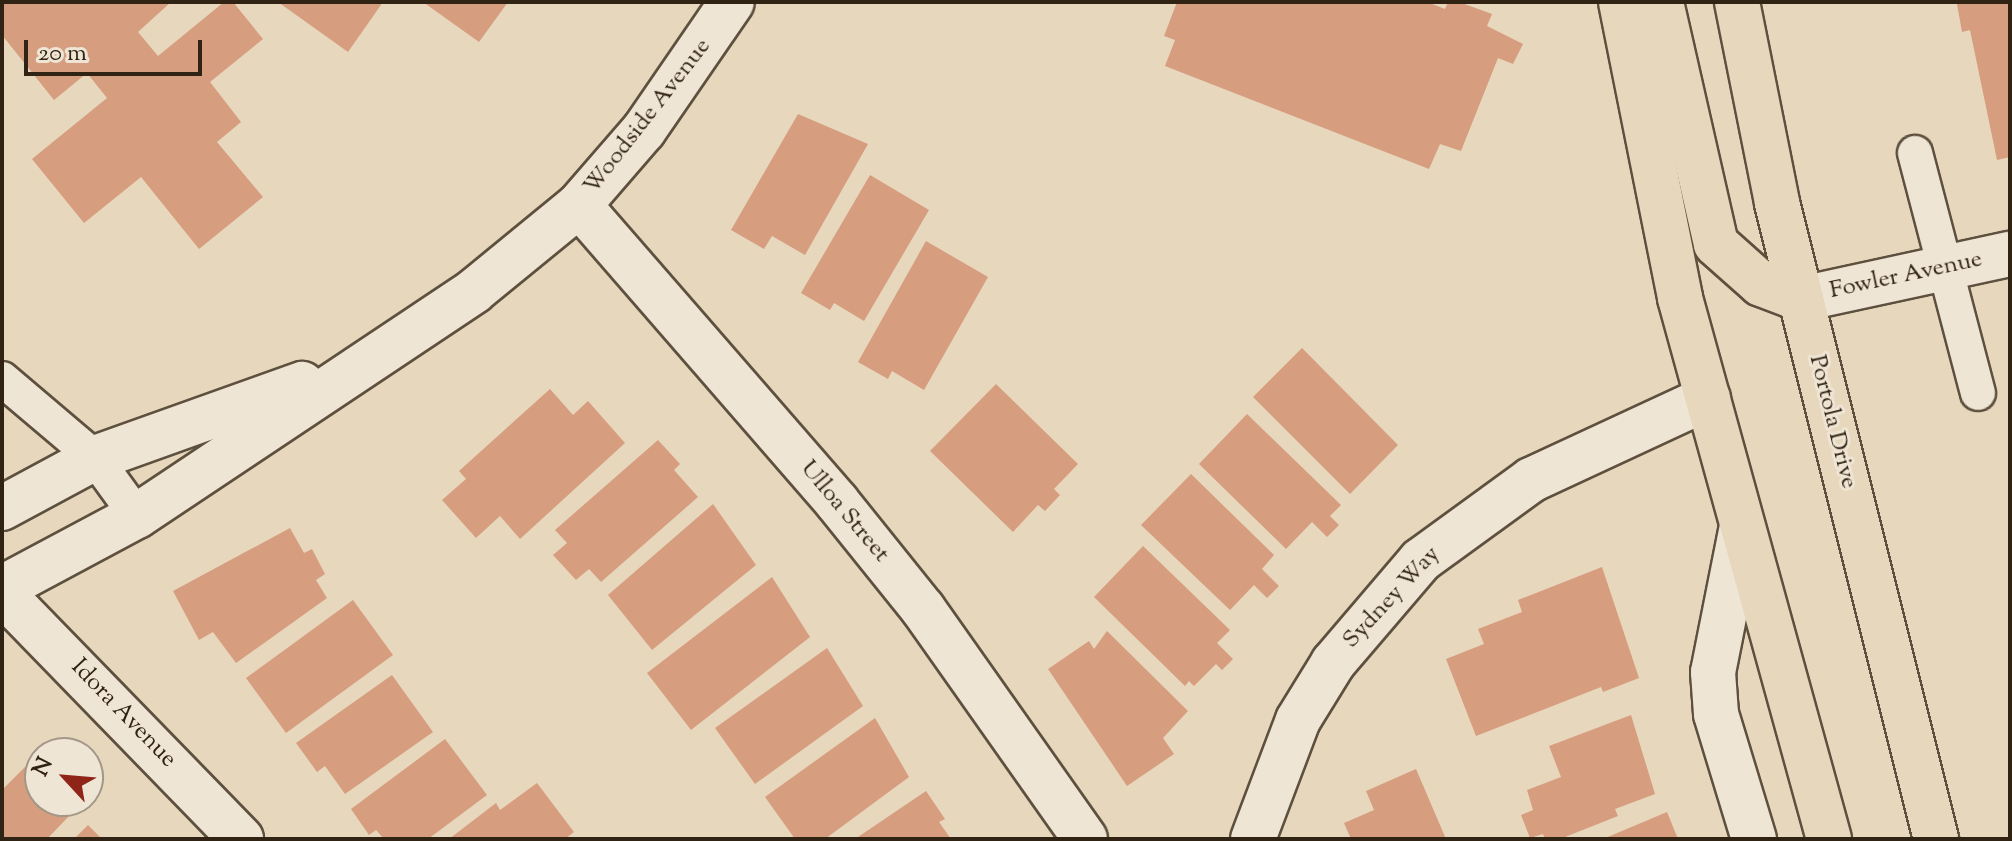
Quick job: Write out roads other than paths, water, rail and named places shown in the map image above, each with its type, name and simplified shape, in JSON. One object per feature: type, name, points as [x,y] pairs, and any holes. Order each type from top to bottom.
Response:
[{"type":"main road","points":[[1621,2],[1663,224],[1742,526],[1829,839]]},
{"type":"main road","points":[[1661,2],[1716,244],[1761,284],[1801,299]]},
{"type":"main road","name":"Portola Drive","points":[[1737,2],[1777,203],[1936,839]]},
{"type":"street","name":"Woodside Avenue","points":[[2,590],[137,516],[359,364],[474,291],[579,205],[644,130],[732,2]]},
{"type":"street","name":"Ulloa Street","points":[[579,205],[914,597],[1010,727],[1085,839]]},
{"type":"street","name":"Fowler Avenue","points":[[1801,299],[2010,254]]},
{"type":"street","name":"Woodside Avenue","points":[[2,508],[95,458],[359,364]]},
{"type":"street","name":"Sydney Way","points":[[1253,839],[1298,720],[1333,663],[1421,560],[1531,480],[1708,398]]},
{"type":"street","points":[[1742,526],[1713,672],[1716,714],[1754,839]]},
{"type":"street","name":"Idora Avenue","points":[[2,590],[241,839]]},
{"type":"lane","points":[[1915,153],[1978,393]]},
{"type":"lane","points":[[2,379],[95,458],[137,516]]}]
